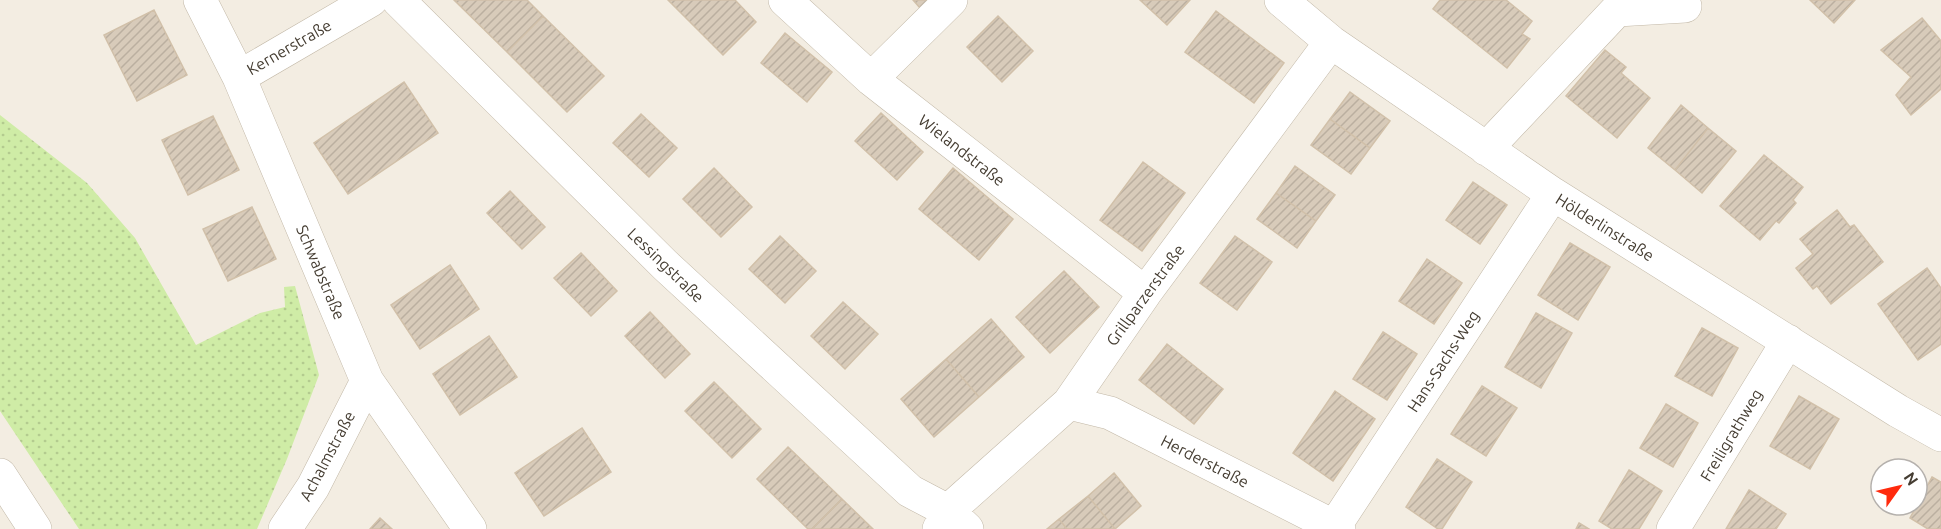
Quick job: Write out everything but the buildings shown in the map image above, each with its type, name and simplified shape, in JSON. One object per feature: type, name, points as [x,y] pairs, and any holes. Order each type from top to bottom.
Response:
[{"type":"street","name":"Schwabstraße","points":[[200,0],[239,76],[367,381],[470,529]]},
{"type":"street","name":"Kernerstraße","points":[[239,76],[371,0]]},
{"type":"street","name":"Lessingstraße","points":[[398,0],[665,266],[910,491],[952,523]]},
{"type":"street","name":"Wielandstraße","points":[[785,0],[871,79],[1145,293]]},
{"type":"street","points":[[871,79],[951,0]]},
{"type":"street","name":"Hölderlinstraße","points":[[1281,0],[1331,42],[1553,194],[1941,435]]},
{"type":"street","points":[[1486,149],[1617,10],[1685,6]]},
{"type":"street","name":"Grillparzerstraße","points":[[952,523],[1069,403],[1145,293],[1331,42]]},
{"type":"street","name":"Hans-Sachs-Weg","points":[[1336,528],[1553,194]]},
{"type":"street","name":"Freiligrathweg","points":[[1673,529],[1788,341]]},
{"type":"street","name":"Achalmstraße","points":[[285,529],[313,487],[367,381]]},
{"type":"street","name":"Herderstraße","points":[[1069,403],[1110,413],[1336,528]]},
{"type":"street","points":[[0,475],[35,529]]},
{"type":"green space","points":[[0,115],[87,183],[135,238],[196,345],[260,313],[285,307],[284,287],[295,286],[319,375],[257,529],[79,529],[0,411]]}]
